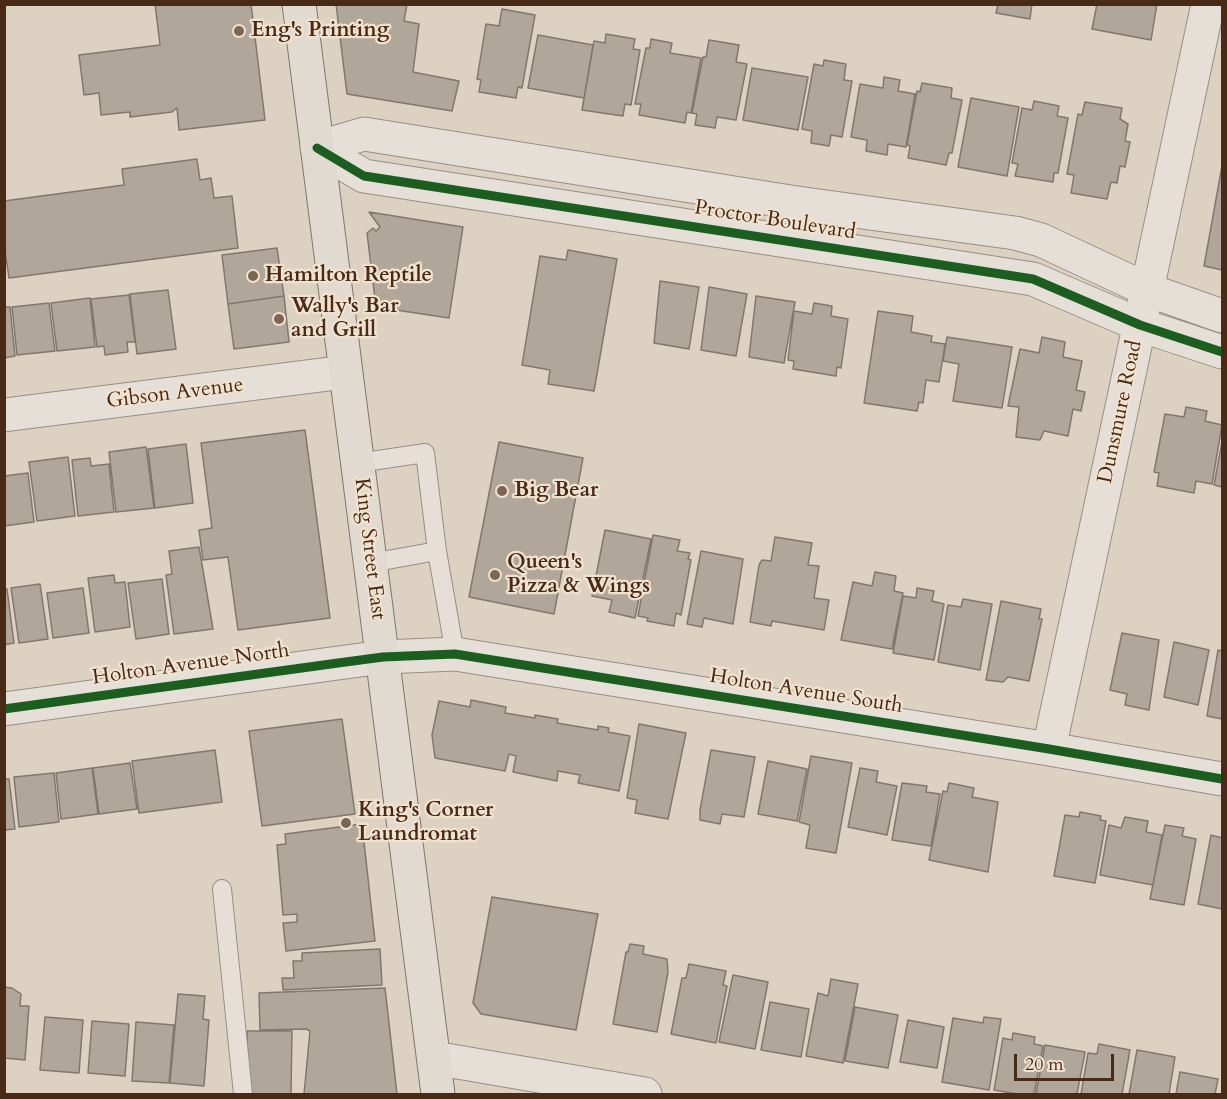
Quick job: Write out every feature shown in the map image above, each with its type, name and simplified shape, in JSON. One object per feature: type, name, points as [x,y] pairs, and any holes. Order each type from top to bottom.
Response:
[{"type":"main road","name":"King Street East","points":[[299,4],[438,1095]]},
{"type":"street","name":"Dunsmure Road","points":[[1049,749],[1208,4]]},
{"type":"street","name":"Proctor Boulevard","points":[[317,148],[364,134],[797,203],[1015,233],[1041,240],[1148,290],[1222,316]]},
{"type":"street","name":"Proctor Boulevard","points":[[317,148],[364,176],[1034,279],[1140,325],[1222,352]]},
{"type":"street","points":[[503,197],[509,157]]},
{"type":"street","name":"Proctor Boulevard","points":[[792,242],[797,203]]},
{"type":"street","points":[[1034,279],[1041,240]]},
{"type":"street","name":"Gibson Avenue","points":[[4,415],[345,372]]},
{"type":"street","name":"Holton Avenue South","points":[[383,657],[455,654],[1222,779]]},
{"type":"street","name":"Holton Avenue North","points":[[4,709],[383,657]]},
{"type":"street","points":[[434,1058],[645,1095]]},
{"type":"lane","points":[[358,463],[425,453],[437,551],[455,654]]},
{"type":"lane","points":[[371,563],[437,551]]},
{"type":"lane","points":[[222,889],[243,1095]]},
{"type":"building","points":[[155,4],[251,4],[265,120],[179,130],[177,108],[172,112],[130,117],[130,112],[101,115],[99,93],[84,95],[79,55],[160,45]]},
{"type":"building","points":[[336,4],[407,4],[404,21],[419,24],[413,72],[459,81],[452,111],[347,94]]},
{"type":"building","points":[[998,4],[1032,4],[1030,19],[996,13]]},
{"type":"building","points":[[1097,4],[1157,4],[1151,40],[1092,29]]},
{"type":"building","points":[[502,9],[535,15],[522,88],[518,87],[516,98],[479,92],[481,80],[477,79],[486,24],[499,26]]},
{"type":"building","points":[[606,34],[635,39],[633,49],[640,50],[631,105],[625,104],[623,116],[582,110],[594,41],[605,43]]},
{"type":"building","points":[[538,35],[593,45],[584,98],[528,88]]},
{"type":"building","points":[[651,39],[672,43],[670,53],[701,58],[691,113],[687,112],[685,123],[639,115],[641,104],[635,104],[646,48],[650,48]]},
{"type":"building","points":[[709,40],[739,45],[736,62],[747,64],[736,120],[717,117],[715,128],[695,125],[697,114],[692,113],[703,57],[706,57]]},
{"type":"building","points":[[824,60],[846,64],[844,80],[852,81],[842,137],[831,135],[829,146],[811,143],[812,131],[802,129],[814,64],[823,66]]},
{"type":"building","points":[[752,68],[808,77],[798,130],[743,120]]},
{"type":"building","points":[[884,77],[900,80],[898,91],[915,94],[906,147],[888,144],[887,155],[866,151],[867,140],[851,137],[860,84],[883,88]]},
{"type":"building","points":[[922,83],[952,88],[951,98],[962,100],[952,153],[949,153],[946,165],[908,158],[910,146],[907,145],[917,91],[920,92]]},
{"type":"building","points":[[971,98],[1019,107],[1007,176],[958,167]]},
{"type":"building","points":[[1034,101],[1059,106],[1057,116],[1068,118],[1058,173],[1054,173],[1053,182],[1015,176],[1018,164],[1012,163],[1022,108],[1032,110]]},
{"type":"building","points":[[1085,102],[1122,108],[1120,119],[1128,124],[1125,141],[1130,142],[1125,167],[1120,166],[1117,183],[1111,182],[1107,199],[1071,193],[1074,175],[1067,174],[1078,114],[1082,115]]},
{"type":"building","points":[[197,159],[200,180],[211,178],[214,198],[232,196],[238,248],[9,278],[4,244],[4,201],[124,185],[122,169]]},
{"type":"building","points":[[1222,166],[1222,270],[1204,266]]},
{"type":"building","points":[[369,212],[463,227],[449,318],[376,307],[367,233],[373,228],[376,231],[380,227]]},
{"type":"building","name":"Hamilton Reptile","points":[[277,248],[284,296],[228,304],[222,255]]},
{"type":"building","points":[[568,250],[617,259],[594,391],[548,384],[550,370],[522,365],[540,256],[566,260]]},
{"type":"building","points":[[660,281],[699,287],[689,349],[654,343]]},
{"type":"building","points":[[709,287],[747,294],[736,356],[701,350]]},
{"type":"building","points":[[168,290],[176,349],[137,354],[130,294]]},
{"type":"building","points":[[129,295],[135,342],[127,342],[128,352],[105,355],[104,346],[97,347],[91,299]]},
{"type":"building","points":[[284,296],[289,342],[234,349],[228,304]]},
{"type":"building","points":[[756,296],[795,302],[784,363],[749,357]]},
{"type":"building","points":[[90,298],[95,347],[57,351],[51,303]]},
{"type":"building","points":[[49,303],[55,351],[17,355],[12,307]]},
{"type":"building","points":[[814,303],[832,306],[831,316],[848,319],[841,368],[837,367],[836,376],[793,369],[794,361],[788,360],[794,311],[812,314]]},
{"type":"building","points":[[4,307],[10,307],[15,356],[4,358]]},
{"type":"building","points":[[878,311],[913,316],[911,332],[932,336],[931,342],[945,344],[939,382],[926,380],[923,403],[919,402],[917,411],[864,403]]},
{"type":"building","points":[[947,337],[1012,347],[1002,408],[953,401],[959,364],[943,361]]},
{"type":"building","points":[[1042,337],[1065,342],[1063,357],[1082,361],[1076,390],[1085,392],[1081,411],[1073,409],[1068,436],[1044,431],[1040,440],[1016,437],[1019,407],[1008,406],[1020,349],[1039,353]]},
{"type":"building","points":[[1186,407],[1207,411],[1205,421],[1222,425],[1212,484],[1196,481],[1194,493],[1157,486],[1159,473],[1154,472],[1165,414],[1184,417]]},
{"type":"building","points":[[305,430],[330,618],[238,630],[228,557],[203,560],[199,530],[212,528],[201,443]]},
{"type":"building","points":[[499,442],[583,458],[554,614],[469,597]]},
{"type":"building","points":[[1222,442],[1222,487],[1214,485]]},
{"type":"building","points":[[186,444],[193,503],[155,508],[148,449]]},
{"type":"building","points":[[146,447],[154,508],[116,512],[109,452]]},
{"type":"building","points":[[68,457],[75,516],[37,521],[29,462]]},
{"type":"building","points":[[90,458],[91,466],[109,464],[114,512],[78,516],[72,460]]},
{"type":"building","points":[[28,473],[34,522],[4,526],[4,476]]},
{"type":"building","points":[[605,530],[651,539],[635,618],[609,612],[612,600],[592,596]]},
{"type":"building","points":[[653,535],[680,540],[677,551],[690,553],[688,559],[691,560],[681,615],[676,613],[674,626],[647,621],[648,618],[638,616]]},
{"type":"building","points":[[775,537],[812,543],[808,565],[819,566],[814,598],[829,600],[824,630],[772,621],[771,626],[750,622],[759,565],[762,560],[771,561]]},
{"type":"building","points":[[199,547],[213,629],[174,634],[166,575],[172,574],[169,551]]},
{"type":"building","points":[[701,551],[743,559],[733,624],[704,618],[702,627],[687,624]]},
{"type":"building","points":[[875,572],[896,576],[894,591],[903,593],[892,649],[841,640],[853,582],[872,586]]},
{"type":"building","points":[[114,575],[115,583],[125,582],[130,627],[95,632],[88,578]]},
{"type":"building","points":[[162,579],[169,634],[136,639],[128,583]]},
{"type":"building","points":[[40,584],[48,639],[19,643],[11,588]]},
{"type":"building","points":[[83,588],[89,633],[53,638],[47,593]]},
{"type":"building","points":[[917,588],[934,591],[932,601],[944,604],[934,660],[893,653],[903,596],[916,598]]},
{"type":"building","points":[[4,589],[7,589],[14,643],[4,645]]},
{"type":"building","points":[[963,599],[992,604],[980,670],[938,662],[948,605],[961,607]]},
{"type":"building","points":[[1001,601],[1041,609],[1039,619],[1042,619],[1029,681],[1008,677],[1003,682],[986,680]]},
{"type":"building","points":[[1122,633],[1159,640],[1149,710],[1125,705],[1127,694],[1110,690]]},
{"type":"building","points":[[1174,642],[1209,650],[1198,705],[1164,697]]},
{"type":"building","points":[[1218,650],[1222,651],[1222,719],[1207,716]]},
{"type":"building","points":[[471,700],[506,707],[505,713],[558,719],[557,723],[598,730],[598,726],[609,728],[608,732],[630,736],[619,791],[578,783],[580,775],[558,771],[557,781],[513,772],[516,756],[509,754],[505,771],[435,758],[432,735],[439,701],[470,707]]},
{"type":"building","points":[[342,719],[355,814],[262,826],[249,731]]},
{"type":"building","points":[[639,724],[686,733],[668,819],[635,813],[637,800],[627,798]]},
{"type":"building","points":[[215,750],[222,802],[139,813],[132,761]]},
{"type":"building","points":[[711,750],[755,757],[744,817],[722,814],[720,824],[700,820]]},
{"type":"building","points":[[811,756],[852,763],[836,853],[806,848],[810,825],[799,822]]},
{"type":"building","points":[[768,761],[807,769],[797,821],[758,814]]},
{"type":"building","points":[[130,763],[137,809],[99,814],[93,768]]},
{"type":"building","points":[[92,768],[98,814],[61,819],[56,773]]},
{"type":"building","points":[[860,768],[878,771],[876,782],[897,786],[887,835],[848,827]]},
{"type":"building","points":[[54,773],[59,822],[19,827],[14,777]]},
{"type":"building","points":[[4,779],[9,779],[15,829],[4,830]]},
{"type":"building","points":[[902,783],[927,786],[926,792],[940,794],[931,846],[892,840]]},
{"type":"building","points":[[949,783],[974,788],[972,797],[998,802],[988,872],[929,860],[943,791],[947,792]]},
{"type":"building","points":[[1080,812],[1101,816],[1100,820],[1106,821],[1095,883],[1054,876],[1065,815],[1079,817]]},
{"type":"building","points":[[1125,817],[1148,821],[1146,832],[1162,835],[1153,885],[1100,875],[1109,825],[1121,828]]},
{"type":"building","points":[[362,824],[375,941],[286,951],[283,923],[297,922],[297,914],[283,915],[277,845],[286,844],[285,834]]},
{"type":"building","points":[[1165,825],[1184,828],[1182,836],[1196,839],[1184,905],[1150,899]]},
{"type":"building","points":[[1211,835],[1222,838],[1222,909],[1198,904]]},
{"type":"building","points":[[492,897],[598,914],[576,1030],[481,1014],[473,1003]]},
{"type":"building","points":[[630,944],[644,946],[643,954],[667,959],[668,972],[657,1032],[613,1024],[626,952]]},
{"type":"building","points":[[380,949],[382,985],[283,990],[282,978],[294,978],[293,961],[302,961],[302,953]]},
{"type":"building","points":[[689,964],[726,971],[723,985],[727,986],[716,1043],[671,1034],[682,978],[686,978]]},
{"type":"building","points":[[733,975],[768,982],[755,1049],[719,1042]]},
{"type":"building","points":[[831,979],[858,984],[843,1063],[806,1056],[818,993],[828,996]]},
{"type":"building","points":[[4,987],[12,988],[21,994],[20,1006],[29,1006],[25,1060],[4,1058]]},
{"type":"building","points":[[385,988],[397,1094],[304,1094],[310,1031],[306,1029],[260,1030],[259,993]]},
{"type":"building","points":[[178,994],[205,996],[203,1019],[209,1020],[204,1086],[170,1083]]},
{"type":"building","points":[[770,1002],[809,1009],[801,1057],[761,1050]]},
{"type":"building","points":[[855,1007],[898,1015],[888,1068],[845,1061]]},
{"type":"building","points":[[45,1017],[83,1020],[79,1073],[40,1070]]},
{"type":"building","points":[[984,1017],[1001,1019],[989,1090],[942,1082],[953,1018],[983,1023]]},
{"type":"building","points":[[908,1020],[944,1027],[937,1068],[900,1062]]},
{"type":"building","points":[[92,1021],[129,1024],[125,1076],[88,1073]]},
{"type":"building","points":[[136,1022],[174,1025],[169,1083],[132,1081]]},
{"type":"building","points":[[247,1031],[292,1031],[291,1094],[247,1094]]},
{"type":"building","points":[[1013,1033],[1035,1037],[1034,1044],[1043,1046],[1034,1094],[994,1090],[1003,1038],[1012,1040]]},
{"type":"building","points":[[1099,1044],[1130,1050],[1122,1094],[1081,1094],[1088,1053],[1097,1054]]},
{"type":"building","points":[[1045,1045],[1085,1052],[1077,1094],[1036,1094]]},
{"type":"building","points":[[1137,1050],[1175,1057],[1169,1094],[1129,1094]]},
{"type":"building","points":[[1180,1072],[1218,1079],[1215,1094],[1176,1094]]},
{"type":"cycle path","points":[[317,148],[364,176],[1033,279],[1140,325],[1222,352]]},
{"type":"cycle path","points":[[4,709],[383,657],[455,654],[1222,779]]},
{"type":"place","name":"Eng's Printing","points":[[239,31]]},
{"type":"place","name":"Hamilton Reptile","points":[[253,276]]},
{"type":"place","name":"Wally's Bar and Grill","points":[[279,319]]},
{"type":"place","name":"Big Bear","points":[[502,491]]},
{"type":"place","name":"Queen's Pizza & Wings","points":[[495,575]]},
{"type":"place","name":"King's Corner Laundromat","points":[[346,823]]}]
